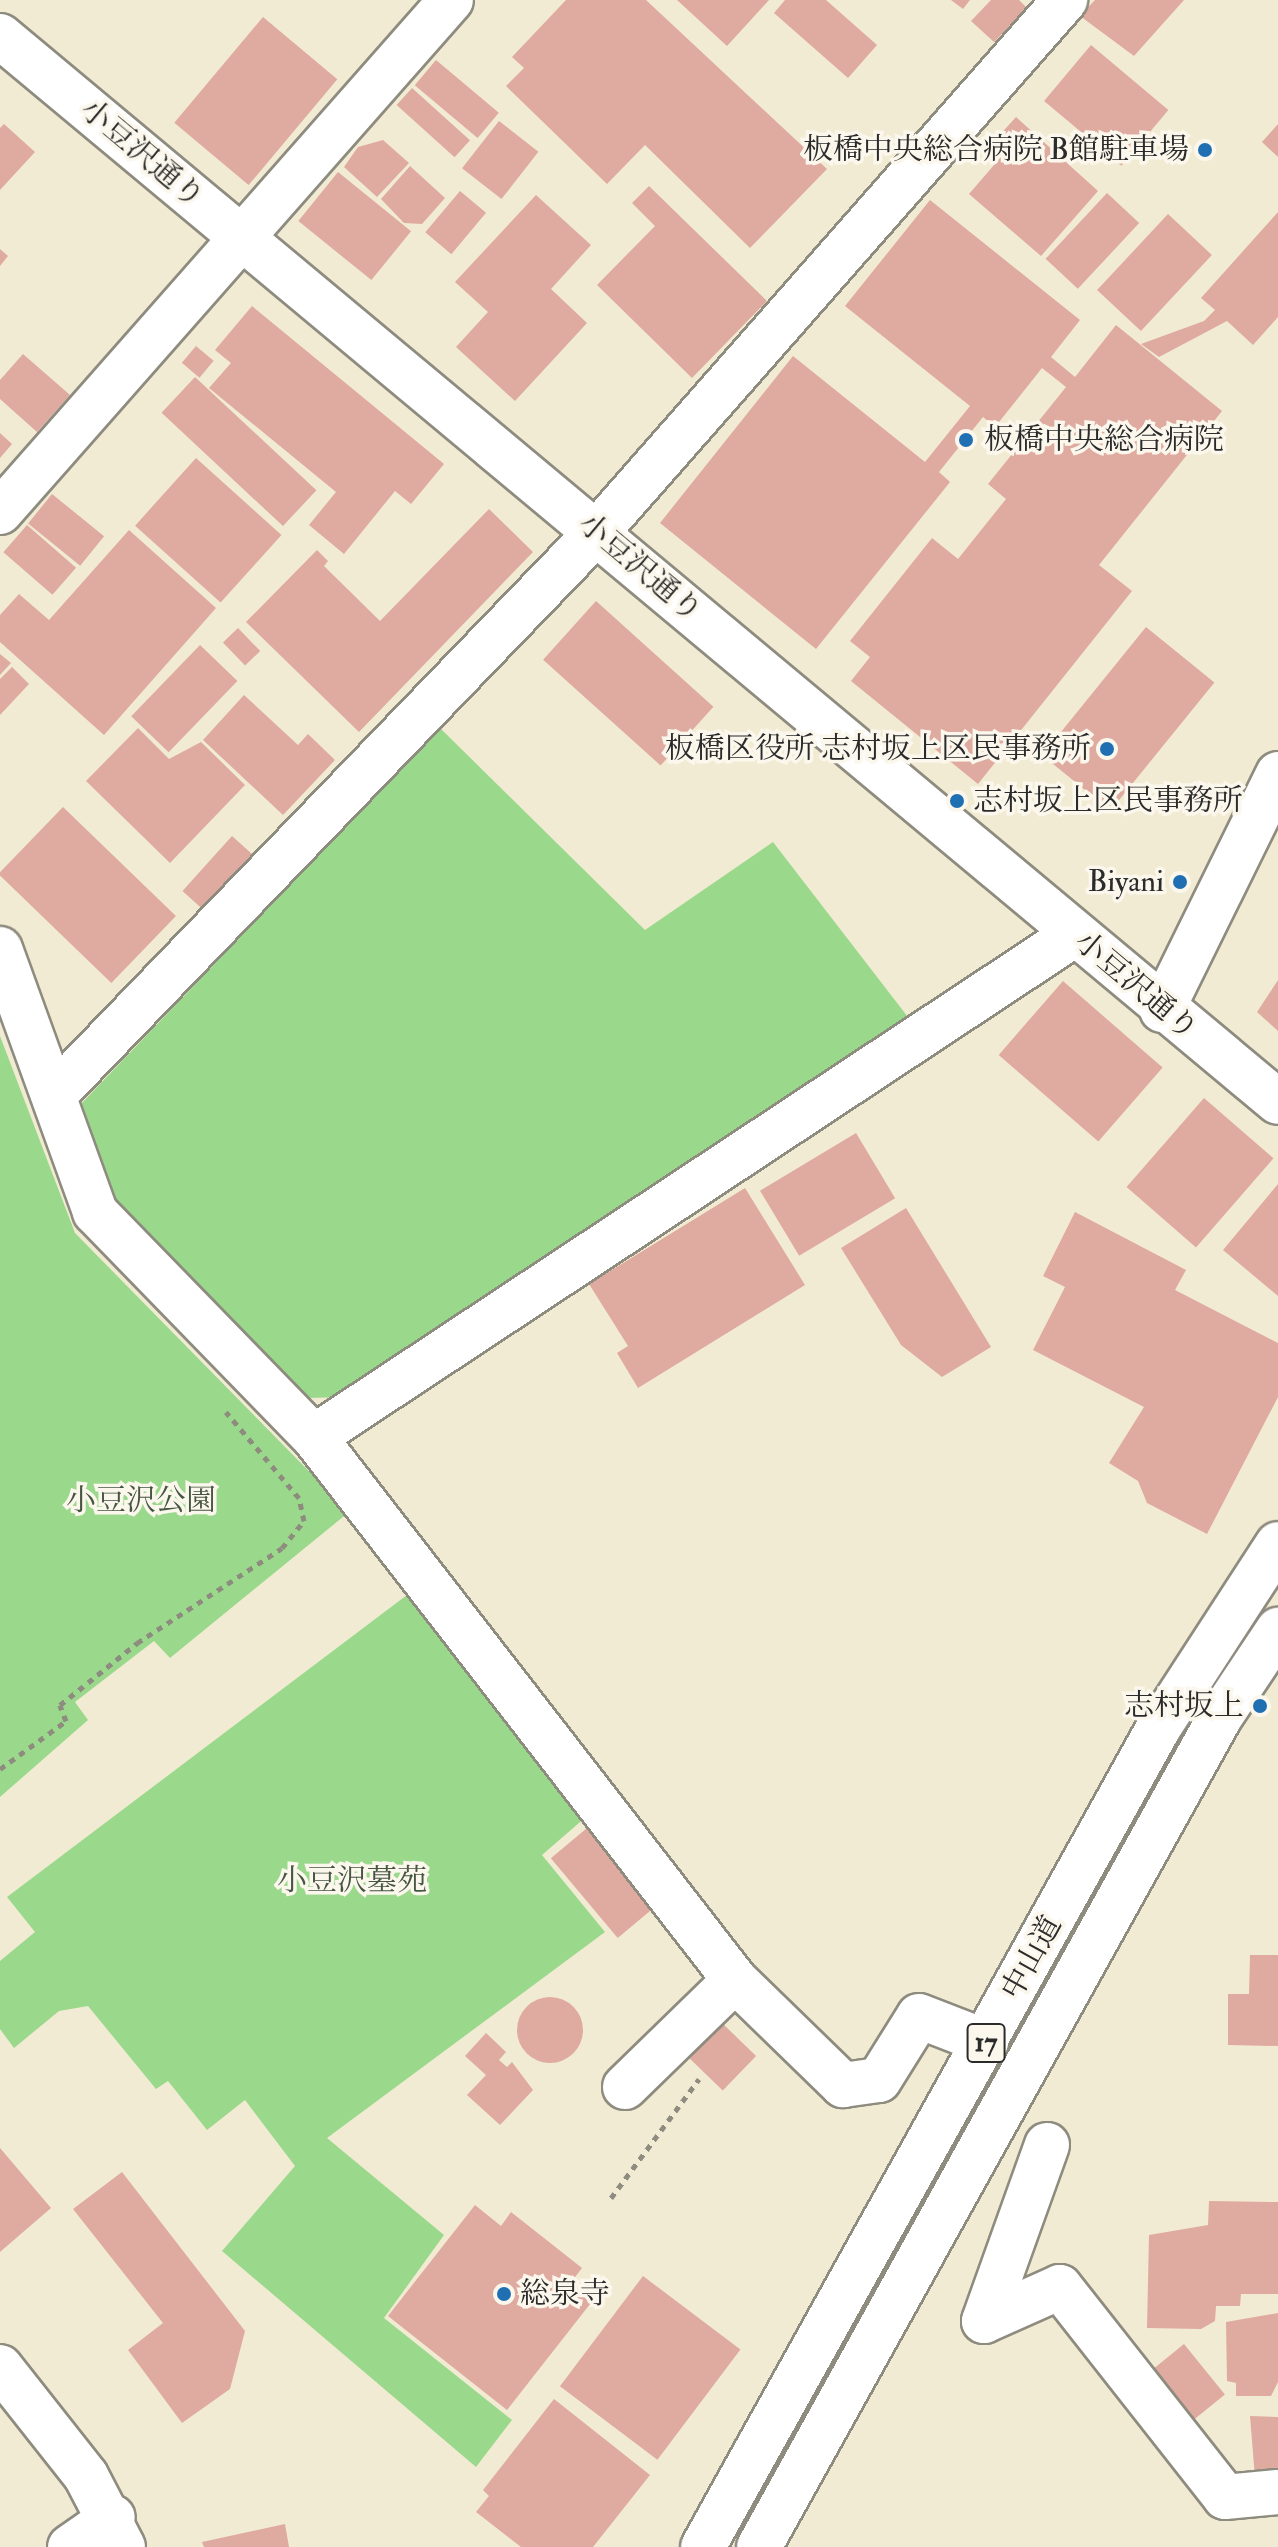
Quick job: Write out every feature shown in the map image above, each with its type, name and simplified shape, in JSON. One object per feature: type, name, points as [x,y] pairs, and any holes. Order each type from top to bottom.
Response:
[{"type":"main road","points":[[0,512],[451,0]]},
{"type":"main road","points":[[55,1094],[597,532],[1065,0]]},
{"type":"main road","name":"小豆沢通り","points":[[0,36],[597,532],[1162,1010],[1278,1102]]},
{"type":"main road","points":[[1162,1010],[1278,774]]},
{"type":"main road","points":[[314,1437],[1075,934]]},
{"type":"main road","points":[[0,949],[55,1094],[95,1212],[314,1437],[735,1980],[843,2085],[879,2080],[919,2016],[986,2042]]},
{"type":"main road","name":"中山道","points":[[703,2547],[1159,1727],[1278,1544]]},
{"type":"main road","name":"中山道","points":[[759,2547],[1220,1717],[1278,1630]]},
{"type":"main road","points":[[625,2087],[735,1980]]},
{"type":"main road","points":[[1047,2145],[984,2321],[1060,2287],[1225,2497],[1278,2492]]},
{"type":"main road","points":[[0,2367],[118,2532],[70,2547]]},
{"type":"path","points":[[0,1769],[66,1721],[60,1705],[137,1643],[282,1548],[304,1521],[299,1498],[221,1406]]},
{"type":"path","points":[[611,2198],[705,2072]]},
{"type":"green space","points":[[440,728],[645,930],[773,842],[911,1021],[345,1397],[307,1398],[113,1201],[79,1106]]},
{"type":"green space","name":"小豆沢公園","points":[[0,1036],[75,1233],[349,1512],[170,1658],[154,1641],[75,1702],[88,1720],[0,1797]]},
{"type":"green space","name":"小豆沢墓苑","points":[[411,1592],[587,1816],[542,1855],[605,1932],[327,2138],[444,2235],[384,2318],[512,2420],[476,2467],[222,2251],[295,2166],[245,2100],[207,2130],[168,2081],[156,2089],[88,2006],[59,2011],[14,2048],[0,2029],[0,1961],[35,1932],[7,1897]]},
{"type":"building","points":[[566,0],[646,0],[827,169],[750,248],[645,145],[607,184],[506,86],[524,68],[512,57]]},
{"type":"building","points":[[677,0],[769,0],[727,46]]},
{"type":"building","points":[[785,0],[826,0],[877,45],[848,78],[774,13]]},
{"type":"building","points":[[951,0],[970,0],[963,9]]},
{"type":"building","points":[[991,0],[1019,0],[1027,8],[994,42],[971,21]]},
{"type":"building","points":[[1095,0],[1184,0],[1134,56],[1080,16]]},
{"type":"building","points":[[263,17],[337,79],[249,185],[174,123]]},
{"type":"building","points":[[1091,45],[1168,110],[1121,166],[1044,101]]},
{"type":"building","points":[[436,60],[499,113],[478,138],[415,85]]},
{"type":"building","points":[[412,88],[470,140],[455,157],[397,105]]},
{"type":"building","points":[[1016,117],[1098,191],[1041,256],[969,194],[1007,150],[996,139]]},
{"type":"building","points":[[499,121],[538,152],[501,199],[462,168]]},
{"type":"building","points":[[4,124],[35,152],[0,190],[0,128]]},
{"type":"building","points":[[1278,124],[1278,157],[1262,142]]},
{"type":"building","points":[[383,140],[409,163],[377,197],[344,167],[358,147]]},
{"type":"building","points":[[410,166],[445,198],[422,224],[404,223],[381,199]]},
{"type":"building","points":[[338,172],[411,231],[371,280],[298,221]]},
{"type":"building","points":[[649,186],[767,301],[692,378],[597,285],[655,226],[632,203]]},
{"type":"building","points":[[460,191],[486,213],[451,254],[425,232]]},
{"type":"building","points":[[1107,193],[1139,223],[1078,289],[1046,259]]},
{"type":"building","points":[[536,195],[591,245],[551,289],[587,323],[515,401],[456,347],[488,312],[455,282]]},
{"type":"building","points":[[930,200],[1080,320],[1051,357],[1075,377],[1116,325],[1222,411],[1099,565],[1132,591],[978,784],[851,681],[870,657],[850,641],[932,538],[958,559],[1006,499],[988,484],[1066,387],[1042,368],[995,427],[983,417],[939,472],[950,482],[816,649],[660,523],[793,356],[925,462],[970,406],[845,306]]},
{"type":"building","points":[[1278,212],[1278,317],[1253,345],[1227,321],[1159,357],[1141,344],[1204,321],[1215,310],[1201,298]]},
{"type":"building","points":[[1168,214],[1212,255],[1141,331],[1097,290]]},
{"type":"building","points":[[0,249],[8,256],[0,266]]},
{"type":"building","points":[[252,306],[444,464],[411,504],[395,491],[344,554],[309,525],[336,492],[209,388],[231,363],[215,350]]},
{"type":"building","points":[[196,346],[214,361],[199,378],[182,363]]},
{"type":"building","points":[[23,354],[70,395],[37,432],[0,399],[0,380]]},
{"type":"building","points":[[195,377],[316,490],[283,526],[162,413]]},
{"type":"building","points":[[0,433],[12,444],[0,458]]},
{"type":"building","points":[[196,458],[281,535],[221,603],[135,526]]},
{"type":"building","points":[[52,494],[104,536],[80,566],[28,524]]},
{"type":"building","points":[[489,509],[533,552],[359,732],[246,622],[317,550],[328,561],[324,566],[380,621]]},
{"type":"building","points":[[27,525],[76,568],[52,595],[3,552]]},
{"type":"building","points":[[129,530],[216,608],[104,735],[0,642],[0,615],[19,594],[49,620]]},
{"type":"building","points":[[596,601],[713,707],[661,765],[543,660]]},
{"type":"building","points":[[1146,627],[1214,682],[1111,811],[1042,755]]},
{"type":"building","points":[[238,628],[260,651],[245,666],[223,643]]},
{"type":"building","points":[[200,645],[237,681],[169,752],[131,716]]},
{"type":"building","points":[[0,654],[11,663],[0,675]]},
{"type":"building","points":[[12,667],[29,684],[0,715],[0,679]]},
{"type":"building","points":[[244,695],[298,745],[308,734],[335,760],[283,815],[203,740]]},
{"type":"building","points":[[138,728],[169,759],[201,742],[245,785],[170,863],[86,781]]},
{"type":"building","points":[[63,807],[176,916],[111,983],[0,875]]},
{"type":"building","points":[[232,836],[253,855],[203,910],[182,891]]},
{"type":"building","points":[[1278,980],[1278,1031],[1257,1012]]},
{"type":"building","points":[[1063,981],[1163,1068],[1098,1142],[999,1055]]},
{"type":"building","points":[[1204,1098],[1273,1158],[1196,1247],[1127,1187]]},
{"type":"building","points":[[856,1133],[895,1198],[799,1256],[760,1191]]},
{"type":"building","points":[[1278,1184],[1278,1296],[1223,1250]]},
{"type":"building","points":[[745,1188],[805,1285],[638,1388],[617,1353],[628,1346],[589,1284]]},
{"type":"building","points":[[906,1208],[991,1347],[942,1377],[901,1345],[841,1248]]},
{"type":"building","points":[[1075,1212],[1186,1270],[1175,1290],[1278,1343],[1278,1397],[1207,1534],[1147,1503],[1138,1481],[1109,1463],[1144,1407],[1033,1350],[1065,1287],[1043,1276]]},
{"type":"building","points":[[593,1823],[660,1903],[618,1938],[551,1858]]},
{"type":"building","points":[[1250,1955],[1278,1955],[1278,2046],[1228,2045],[1228,1994],[1249,1994]]},
{"type":"building","points":[[556,1997],[574,2006],[581,2017],[581,2043],[574,2054],[563,2061],[544,2063],[531,2058],[522,2049],[517,2024],[522,2011],[531,2002]]},
{"type":"building","points":[[723,2024],[756,2056],[723,2090],[690,2059]]},
{"type":"building","points":[[486,2033],[506,2052],[499,2060],[507,2067],[512,2062],[533,2090],[500,2125],[467,2095],[486,2075],[465,2056]]},
{"type":"building","points":[[0,2148],[51,2208],[0,2252]]},
{"type":"building","points":[[122,2172],[245,2331],[230,2389],[182,2423],[128,2350],[163,2323],[73,2209]]},
{"type":"building","points":[[1209,2201],[1278,2202],[1278,2294],[1241,2294],[1240,2306],[1216,2306],[1215,2321],[1201,2329],[1147,2328],[1149,2235],[1208,2225]]},
{"type":"building","points":[[475,2205],[501,2226],[511,2212],[582,2268],[572,2281],[594,2299],[507,2410],[388,2316]]},
{"type":"building","points":[[643,2276],[740,2349],[657,2460],[560,2386]]},
{"type":"building","points":[[1278,2313],[1278,2382],[1271,2396],[1236,2396],[1236,2383],[1227,2381],[1226,2322]]},
{"type":"building","points":[[1184,2344],[1225,2395],[1189,2423],[1148,2373]]},
{"type":"building","points":[[554,2399],[650,2475],[593,2547],[521,2547],[476,2512],[489,2496],[483,2490]]},
{"type":"building","points":[[1250,2416],[1278,2417],[1278,2476],[1255,2478]]},
{"type":"building","points":[[285,2524],[289,2547],[204,2547],[202,2542]]},
{"type":"place","name":"板橋中央総合病院 B館駐車場","points":[[1205,150]]},
{"type":"place","name":"板橋中央総合病院","points":[[966,440]]},
{"type":"place","name":"板橋区役所 志村坂上区民事務所","points":[[1107,749]]},
{"type":"place","name":"志村坂上区民事務所","points":[[957,801]]},
{"type":"place","name":"Biyani","points":[[1180,882]]},
{"type":"place","name":"志村坂上","points":[[1260,1706]]},
{"type":"place","name":"総泉寺","points":[[504,2294]]}]
